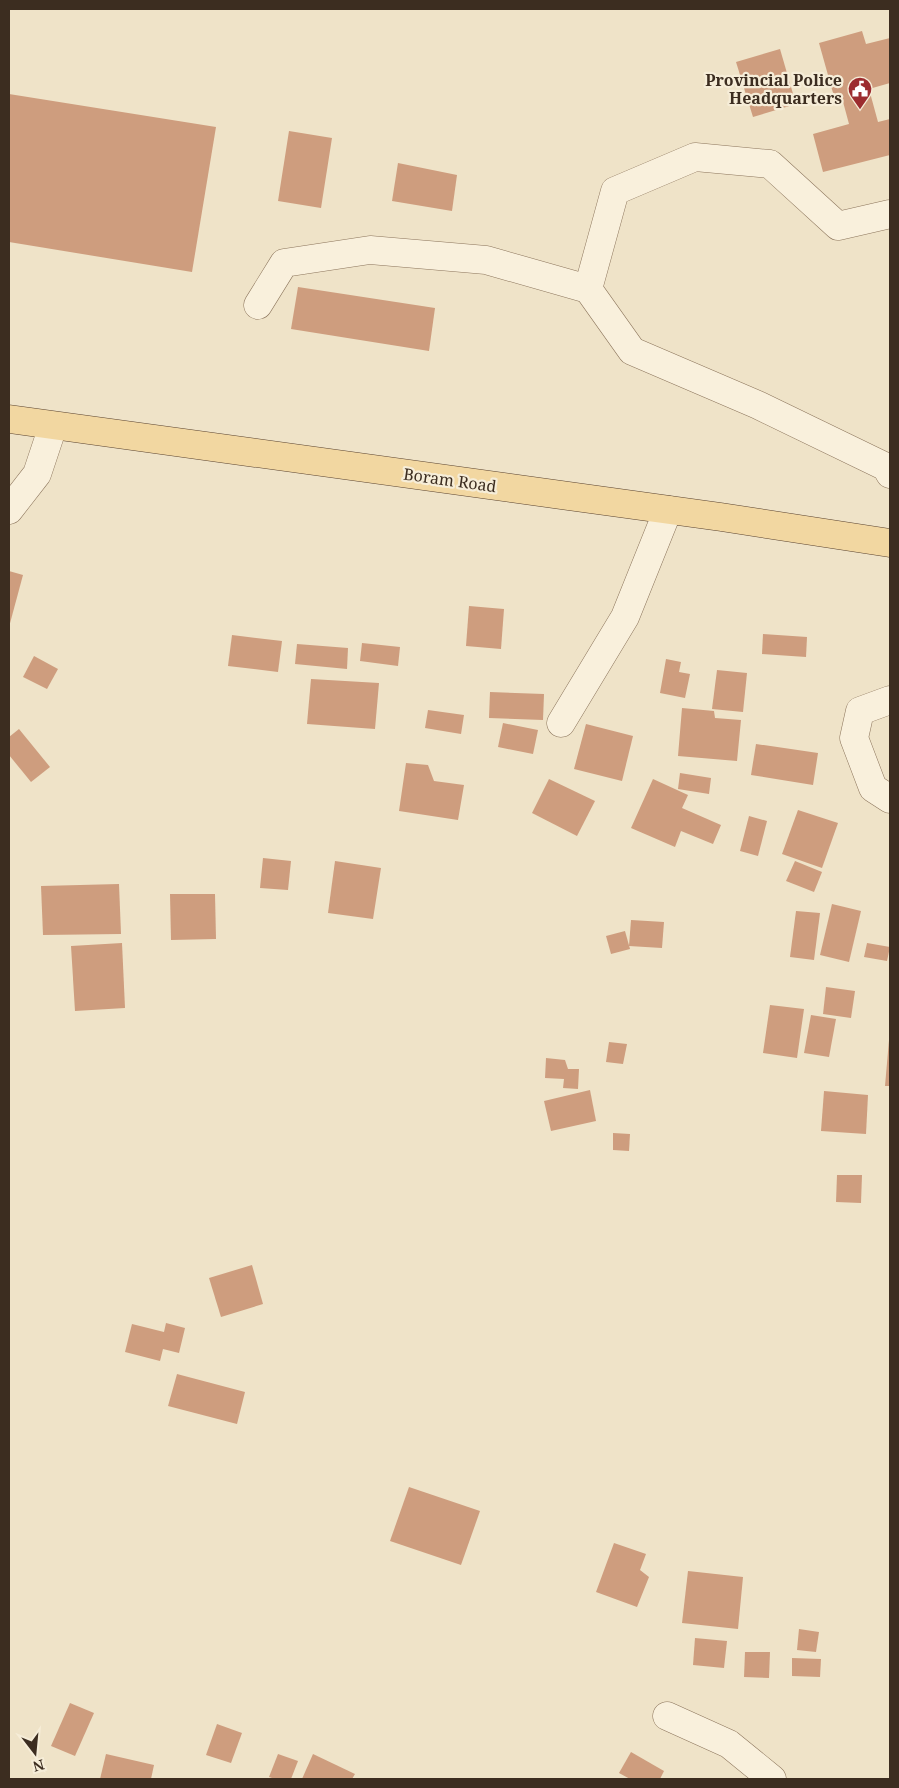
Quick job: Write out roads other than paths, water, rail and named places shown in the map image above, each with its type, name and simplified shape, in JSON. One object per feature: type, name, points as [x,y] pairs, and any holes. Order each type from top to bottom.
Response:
[{"type":"main road","name":"Boram Road","points":[[9,419],[668,510],[890,543]]},
{"type":"street","points":[[588,289],[615,191],[695,156],[770,164],[838,226],[890,214]]},
{"type":"street","points":[[258,305],[284,263],[370,250],[486,260],[588,289],[632,352],[758,405],[886,466],[890,474]]},
{"type":"street","points":[[9,510],[37,474],[53,426]]},
{"type":"street","points":[[561,722],[625,617],[668,510]]},
{"type":"street","points":[[890,700],[860,711],[854,738],[873,788],[890,799]]},
{"type":"street","points":[[666,1716],[729,1744],[772,1779]]},
{"type":"place","name":"Provincial Police Headquarters","points":[[860,110]]}]
